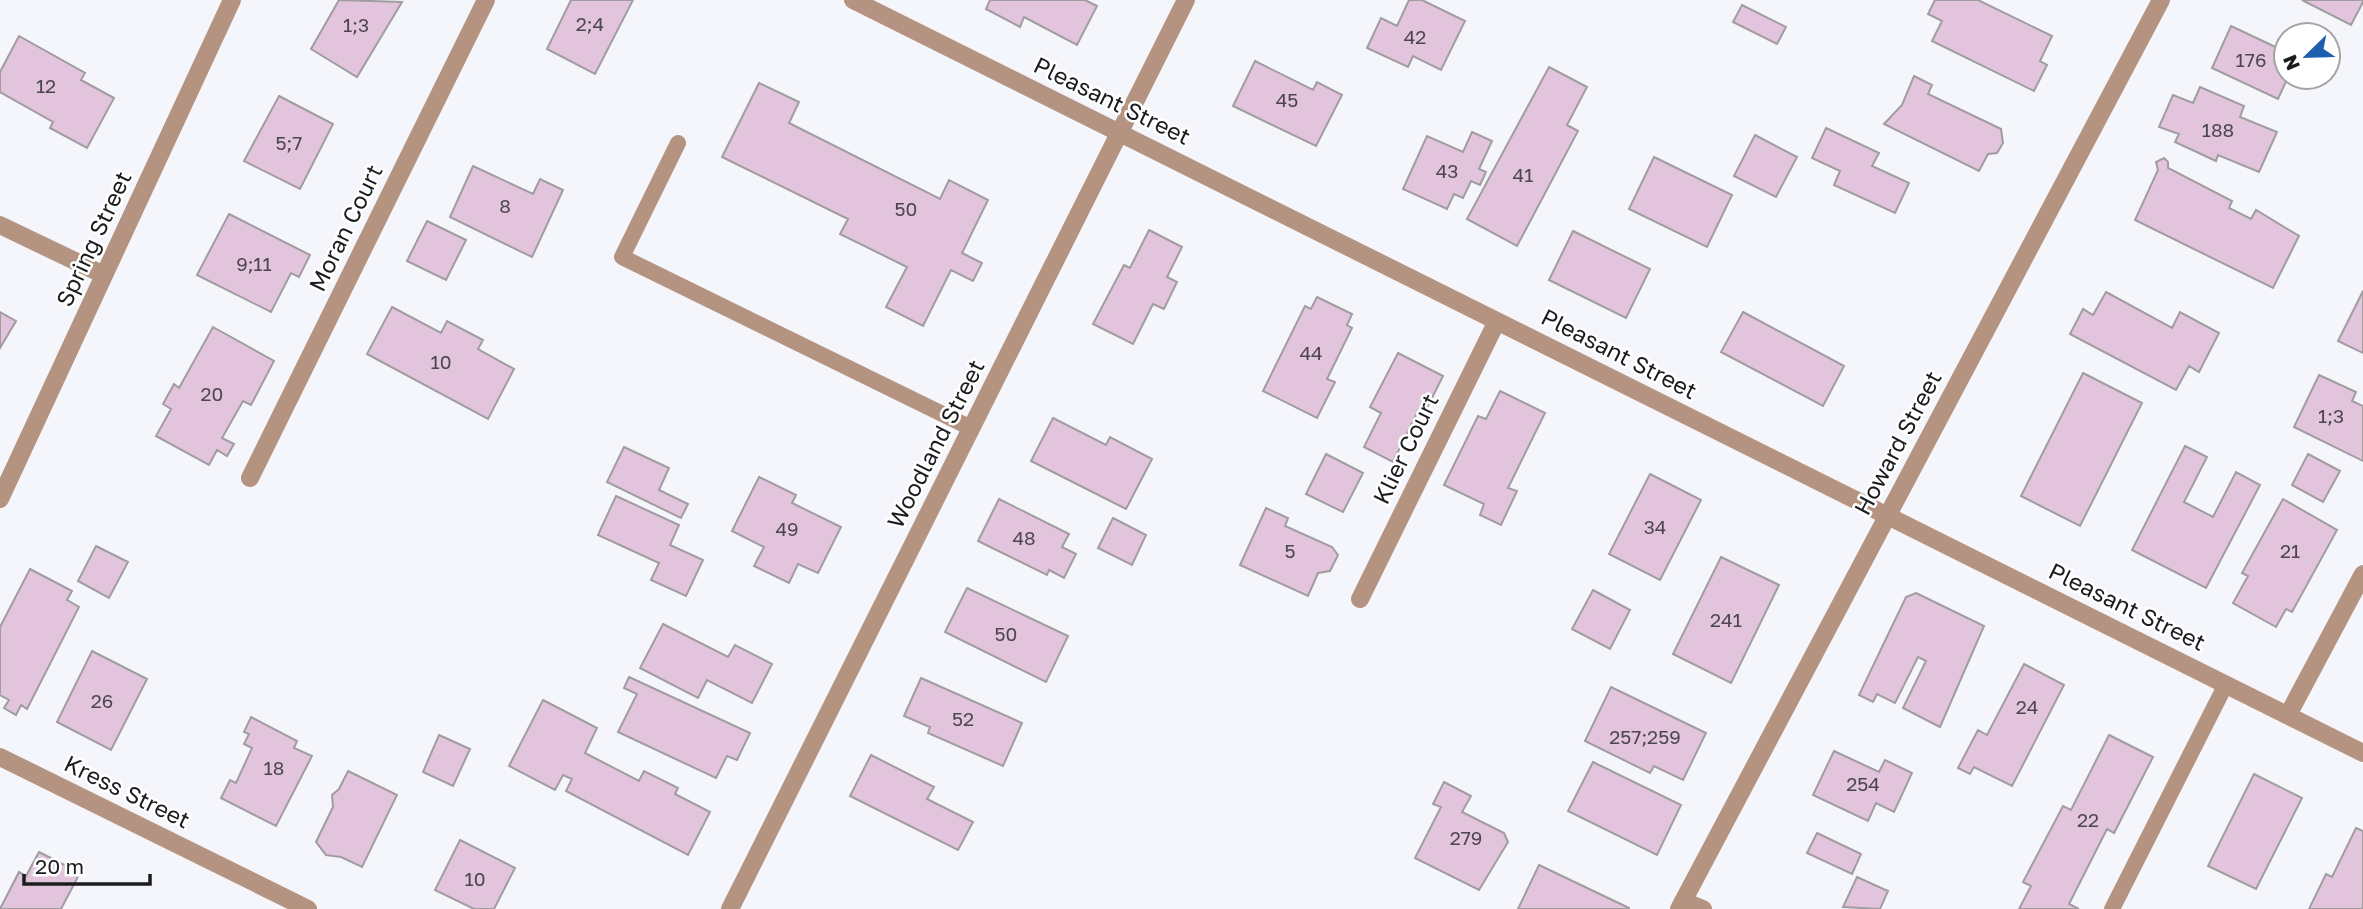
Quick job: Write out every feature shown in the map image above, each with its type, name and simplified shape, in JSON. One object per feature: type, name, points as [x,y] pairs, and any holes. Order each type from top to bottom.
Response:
[{"type":"street","name":"Spring Street","points":[[0,499],[232,0]]},
{"type":"street","name":"Moran Court","points":[[250,478],[486,0]]},
{"type":"street","name":"Pleasant Street","points":[[853,0],[2363,753]]},
{"type":"street","name":"Woodland Street","points":[[730,909],[1186,0]]},
{"type":"street","name":"Howard Street","points":[[1681,905],[2161,0]]},
{"type":"street","points":[[0,225],[104,275]]},
{"type":"street","name":"Klier Court","points":[[1360,599],[1497,321]]},
{"type":"street","points":[[2288,715],[2363,574]]},
{"type":"street","name":"Kress Street","points":[[0,757],[308,909]]},
{"type":"street","points":[[1681,905],[1703,909]]},
{"type":"lane","points":[[678,144],[622,257],[971,428]]},
{"type":"lane","points":[[2112,909],[2226,684]]},
{"type":"building","points":[[339,0],[402,2],[357,77],[311,49]]},
{"type":"building","points":[[571,0],[633,0],[595,74],[547,49]]},
{"type":"building","points":[[990,0],[1085,0],[1097,6],[1077,45],[1024,17],[1020,27],[986,9]]},
{"type":"building","points":[[1409,0],[1422,0],[1465,21],[1441,70],[1413,56],[1408,67],[1367,48],[1381,18],[1397,26]]},
{"type":"building","points":[[1935,0],[1978,0],[2052,36],[2040,61],[2047,65],[2034,91],[1932,41],[1942,21],[1928,14]]},
{"type":"building","points":[[2302,0],[2363,0],[2363,2],[2351,25]]},
{"type":"building","points":[[1742,5],[1786,27],[1777,44],[1733,22]]},
{"type":"building","points":[[2231,26],[2272,45],[2272,91],[2282,91],[2278,99],[2212,68]]},
{"type":"building","points":[[19,36],[85,73],[81,80],[114,98],[87,148],[50,128],[53,122],[0,92],[0,72]]},
{"type":"building","points":[[1255,61],[1313,90],[1317,82],[1342,95],[1316,146],[1233,106]]},
{"type":"building","points":[[1549,67],[1587,87],[1567,125],[1578,131],[1517,246],[1467,219]]},
{"type":"building","points":[[1914,76],[1932,85],[1928,94],[2001,129],[2003,143],[1997,153],[1988,154],[1979,171],[1884,124],[1902,105]]},
{"type":"building","points":[[759,83],[799,102],[789,123],[940,199],[949,180],[988,200],[962,253],[982,263],[973,281],[951,270],[923,326],[886,307],[907,267],[840,234],[848,219],[722,157]]},
{"type":"building","points":[[2200,87],[2244,106],[2240,117],[2277,132],[2259,172],[2218,155],[2216,161],[2175,142],[2179,134],[2159,127],[2173,95],[2193,103]]},
{"type":"building","points":[[279,96],[333,124],[300,189],[244,161]]},
{"type":"building","points":[[1826,128],[1879,153],[1872,166],[1909,183],[1895,213],[1834,185],[1840,171],[1812,158]]},
{"type":"building","points":[[1472,132],[1492,141],[1479,169],[1486,172],[1480,185],[1471,181],[1463,198],[1454,194],[1447,209],[1403,189],[1427,136],[1463,152]]},
{"type":"building","points":[[1755,135],[1797,157],[1776,197],[1734,176]]},
{"type":"building","points":[[1654,157],[1732,195],[1707,247],[1629,209]]},
{"type":"building","points":[[2164,158],[2168,162],[2168,168],[2232,201],[2229,208],[2251,219],[2256,210],[2299,236],[2273,288],[2135,220],[2158,170],[2156,162]]},
{"type":"building","points":[[473,166],[533,194],[540,179],[563,190],[532,257],[450,217]]},
{"type":"building","points":[[229,214],[310,255],[299,277],[291,273],[271,312],[197,275]]},
{"type":"building","points":[[427,221],[466,240],[446,280],[407,261]]},
{"type":"building","points":[[1149,230],[1182,247],[1167,277],[1177,282],[1164,309],[1153,304],[1133,344],[1093,324],[1124,265],[1130,268]]},
{"type":"building","points":[[1573,231],[1650,269],[1626,318],[1549,280]]},
{"type":"building","points":[[2363,291],[2363,353],[2338,341]]},
{"type":"building","points":[[2106,292],[2172,328],[2180,312],[2219,333],[2199,372],[2189,366],[2176,390],[2070,334],[2083,309],[2093,315]]},
{"type":"building","points":[[1317,297],[1352,314],[1347,325],[1352,328],[1327,379],[1335,382],[1317,418],[1263,391],[1305,306],[1311,309]]},
{"type":"building","points":[[392,307],[441,333],[447,321],[483,340],[478,349],[514,369],[488,419],[367,354]]},
{"type":"building","points":[[0,312],[16,321],[0,348]]},
{"type":"building","points":[[1743,312],[1844,366],[1823,406],[1721,352]]},
{"type":"building","points":[[213,327],[274,361],[251,405],[243,401],[222,438],[234,444],[227,456],[217,450],[209,465],[156,436],[171,409],[163,404],[174,384],[179,388]]},
{"type":"building","points":[[1398,353],[1443,376],[1426,410],[1420,407],[1393,462],[1364,447],[1381,413],[1370,407]]},
{"type":"building","points":[[2083,373],[2142,403],[2080,526],[2021,496]]},
{"type":"building","points":[[2319,375],[2356,392],[2352,401],[2363,406],[2363,461],[2294,427]]},
{"type":"building","points":[[1500,391],[1545,413],[1508,488],[1517,491],[1501,525],[1480,515],[1484,504],[1444,485],[1478,416],[1486,419]]},
{"type":"building","points":[[1053,418],[1106,445],[1110,437],[1152,459],[1126,509],[1031,461]]},
{"type":"building","points":[[2185,446],[2207,457],[2184,502],[2213,517],[2236,472],[2260,485],[2206,588],[2132,550]]},
{"type":"building","points":[[624,447],[669,468],[659,490],[688,504],[681,518],[607,482]]},
{"type":"building","points":[[1326,454],[1363,473],[1343,512],[1306,494]]},
{"type":"building","points":[[2308,454],[2340,471],[2323,502],[2292,485]]},
{"type":"building","points":[[1650,474],[1701,500],[1660,580],[1609,554]]},
{"type":"building","points":[[759,477],[796,495],[792,503],[841,527],[818,573],[798,564],[789,583],[754,566],[764,547],[732,531]]},
{"type":"building","points":[[616,496],[679,525],[670,545],[703,560],[686,596],[651,580],[659,563],[598,535]]},
{"type":"building","points":[[999,499],[1069,534],[1062,547],[1076,554],[1064,578],[1049,570],[1047,575],[978,541]]},
{"type":"building","points":[[2283,499],[2337,530],[2292,612],[2286,609],[2276,627],[2233,603],[2248,576],[2242,573]]},
{"type":"building","points":[[1266,508],[1288,518],[1285,526],[1332,547],[1338,555],[1330,571],[1318,573],[1308,596],[1240,565]]},
{"type":"building","points":[[1113,518],[1146,535],[1132,565],[1098,548]]},
{"type":"building","points":[[96,546],[128,562],[109,598],[78,581]]},
{"type":"building","points":[[1721,557],[1779,585],[1731,683],[1673,654]]},
{"type":"building","points":[[30,569],[72,591],[67,600],[79,607],[27,709],[21,705],[16,715],[4,708],[9,700],[0,695],[0,627]]},
{"type":"building","points":[[967,588],[1068,636],[1046,682],[945,632]]},
{"type":"building","points":[[1593,590],[1630,610],[1610,649],[1572,629]]},
{"type":"building","points":[[1916,593],[1984,626],[1940,727],[1903,708],[1926,661],[1918,657],[1895,703],[1877,694],[1873,702],[1859,695],[1906,597]]},
{"type":"building","points":[[663,624],[728,657],[735,645],[772,664],[752,703],[707,680],[698,698],[640,668]]},
{"type":"building","points":[[92,651],[147,679],[111,750],[57,722]]},
{"type":"building","points":[[2024,664],[2064,685],[2012,786],[1974,767],[1970,774],[1958,768],[1978,730],[1987,735]]},
{"type":"building","points":[[629,677],[750,733],[737,760],[727,756],[716,778],[618,732],[637,694],[624,688]]},
{"type":"building","points":[[921,678],[1022,723],[1003,766],[928,733],[930,727],[904,716]]},
{"type":"building","points":[[1611,687],[1706,733],[1683,780],[1654,766],[1650,773],[1585,741]]},
{"type":"building","points":[[543,700],[597,728],[585,753],[639,781],[644,771],[678,788],[675,794],[710,812],[688,855],[566,791],[572,779],[563,775],[555,790],[509,766]]},
{"type":"building","points":[[251,717],[297,741],[294,748],[312,756],[276,826],[221,798],[230,780],[236,783],[252,748],[244,744],[249,734],[244,732]]},
{"type":"building","points":[[439,735],[470,749],[453,786],[423,772]]},
{"type":"building","points":[[2109,735],[2153,757],[2114,833],[2107,829],[2069,904],[2079,909],[2019,909],[2031,886],[2023,882],[2063,806],[2071,810]]},
{"type":"building","points":[[1834,751],[1879,772],[1885,760],[1912,773],[1894,812],[1876,803],[1868,821],[1813,795]]},
{"type":"building","points":[[871,755],[934,787],[927,799],[973,822],[958,850],[850,796]]},
{"type":"building","points":[[1593,762],[1681,805],[1657,855],[1568,811]]},
{"type":"building","points":[[348,771],[397,795],[362,867],[341,857],[326,855],[316,842],[333,807],[332,795],[339,789]]},
{"type":"building","points":[[2254,774],[2302,798],[2256,889],[2208,866]]},
{"type":"building","points":[[1444,782],[1471,796],[1462,812],[1504,833],[1508,842],[1479,890],[1415,858],[1441,807],[1433,804]]},
{"type":"building","points":[[2356,828],[2363,831],[2363,909],[2309,909],[2326,874],[2332,877]]},
{"type":"building","points":[[1817,833],[1861,854],[1852,874],[1807,853]]},
{"type":"building","points":[[460,840],[515,868],[494,909],[474,909],[435,890]]},
{"type":"building","points":[[39,852],[80,873],[61,909],[0,909],[19,872],[26,876]]},
{"type":"building","points":[[1539,865],[1629,908],[1629,909],[1518,909]]},
{"type":"building","points":[[1857,877],[1888,891],[1880,909],[1843,907]]}]
